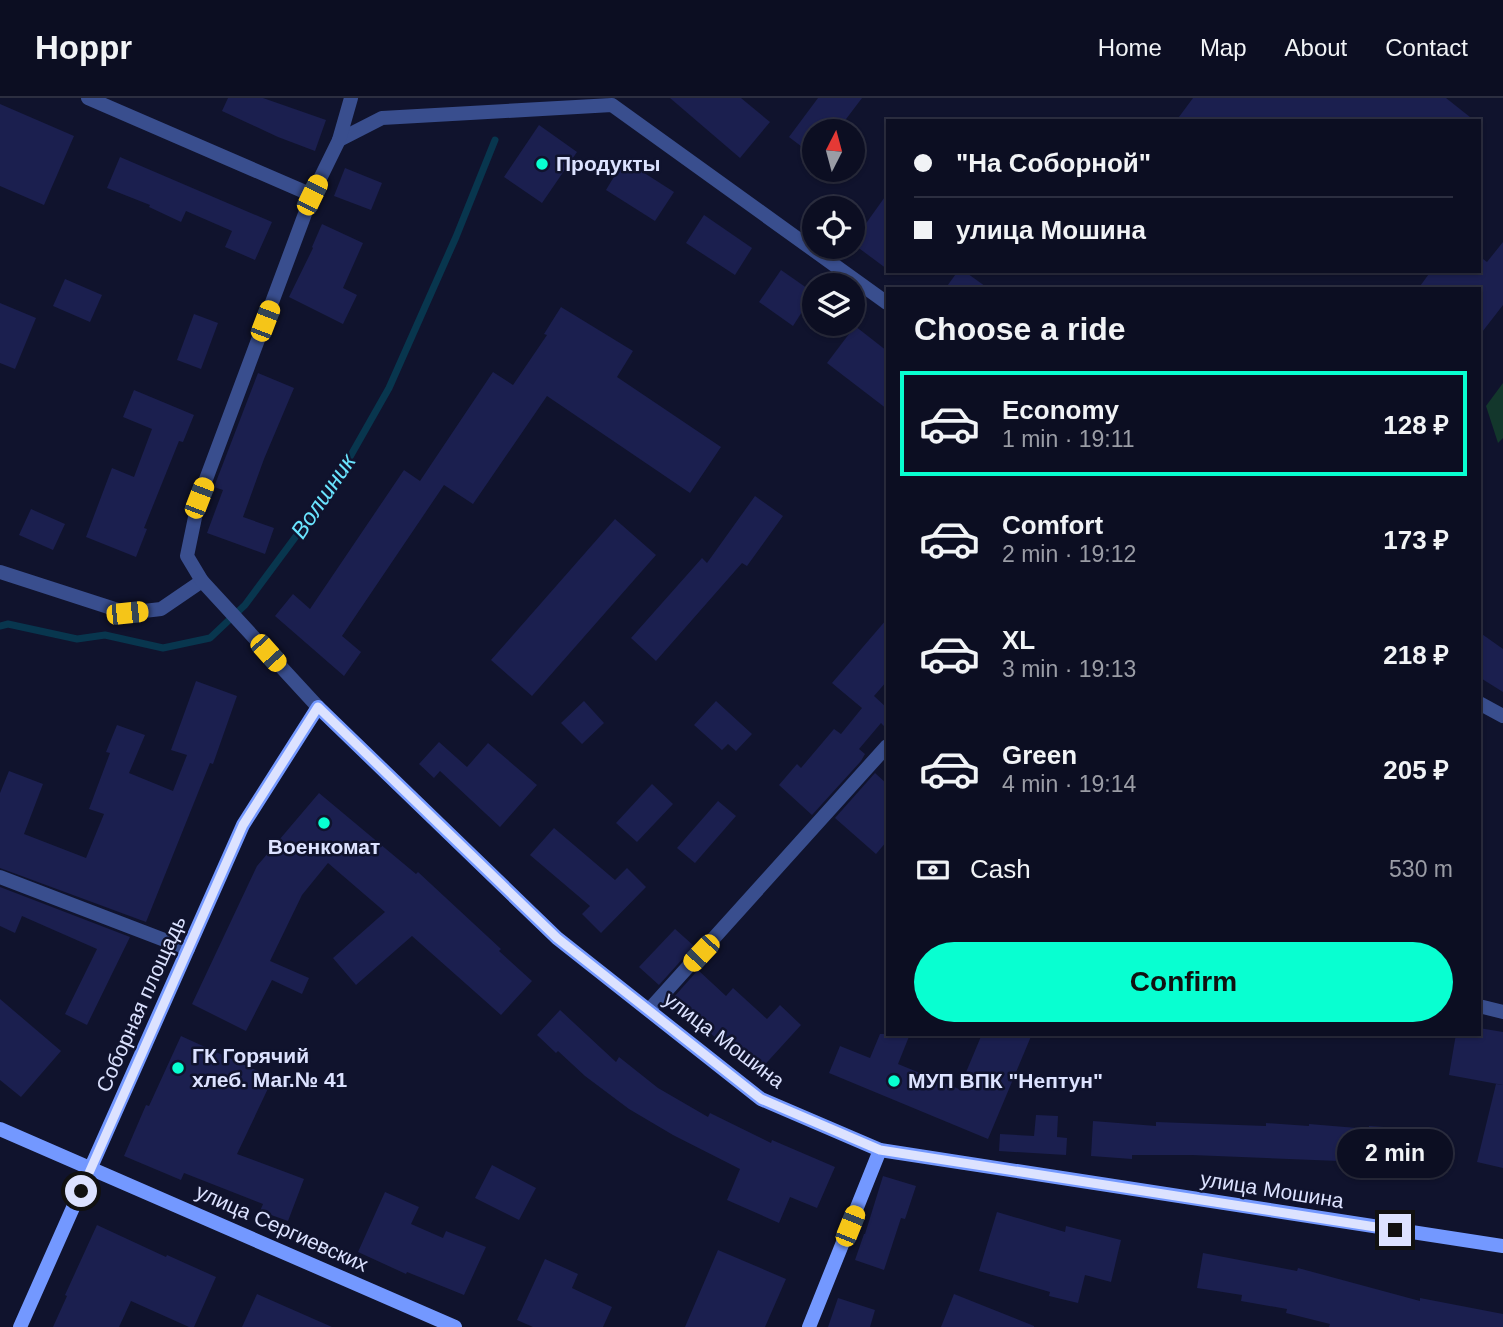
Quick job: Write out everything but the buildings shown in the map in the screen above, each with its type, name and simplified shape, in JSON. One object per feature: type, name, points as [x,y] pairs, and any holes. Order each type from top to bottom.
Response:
[{"type":"street","points":[[88,98],[312,195]]},
{"type":"street","name":"улица Мошина","points":[[351,98],[339,140],[312,195],[199,498],[187,556],[202,581],[318,707],[557,938],[761,1099],[880,1150],[1503,1246]]},
{"type":"street","points":[[339,140],[382,118],[615,101],[886,302]]},
{"type":"street","points":[[0,572],[127,613],[161,609],[202,581]]},
{"type":"street","points":[[1481,705],[1503,716]]},
{"type":"street","name":"Соборная площадь","points":[[20,1327],[243,825],[318,707]]},
{"type":"street","points":[[649,1010],[886,747]]},
{"type":"street","points":[[0,877],[188,949]]},
{"type":"street","points":[[1481,1006],[1503,1012]]},
{"type":"street","name":"улица Сергиевских","points":[[0,1129],[456,1327]]},
{"type":"street","points":[[808,1327],[880,1150]]},
{"type":"green space","points":[[1503,383],[1503,438],[1498,443],[1486,406]]},
{"type":"waterway","name":"Волшник","points":[[0,626],[8,624],[77,639],[105,635],[163,648],[210,638],[245,605],[334,485],[389,388],[456,237],[495,140]]},
{"type":"place","name":"Продукты","points":[[542,164]]},
{"type":"place","name":"Военкомат","points":[[324,823]]},
{"type":"place","name":"ГК Горячий хлеб. Маг.№ 41","points":[[178,1068]]},
{"type":"place","name":"МУП ВПК \"Нептун\"","points":[[894,1081]]},
{"type":"route","points":[[81,1191],[243,825],[318,707],[557,938],[761,1099],[880,1150],[1395,1230]]}]
